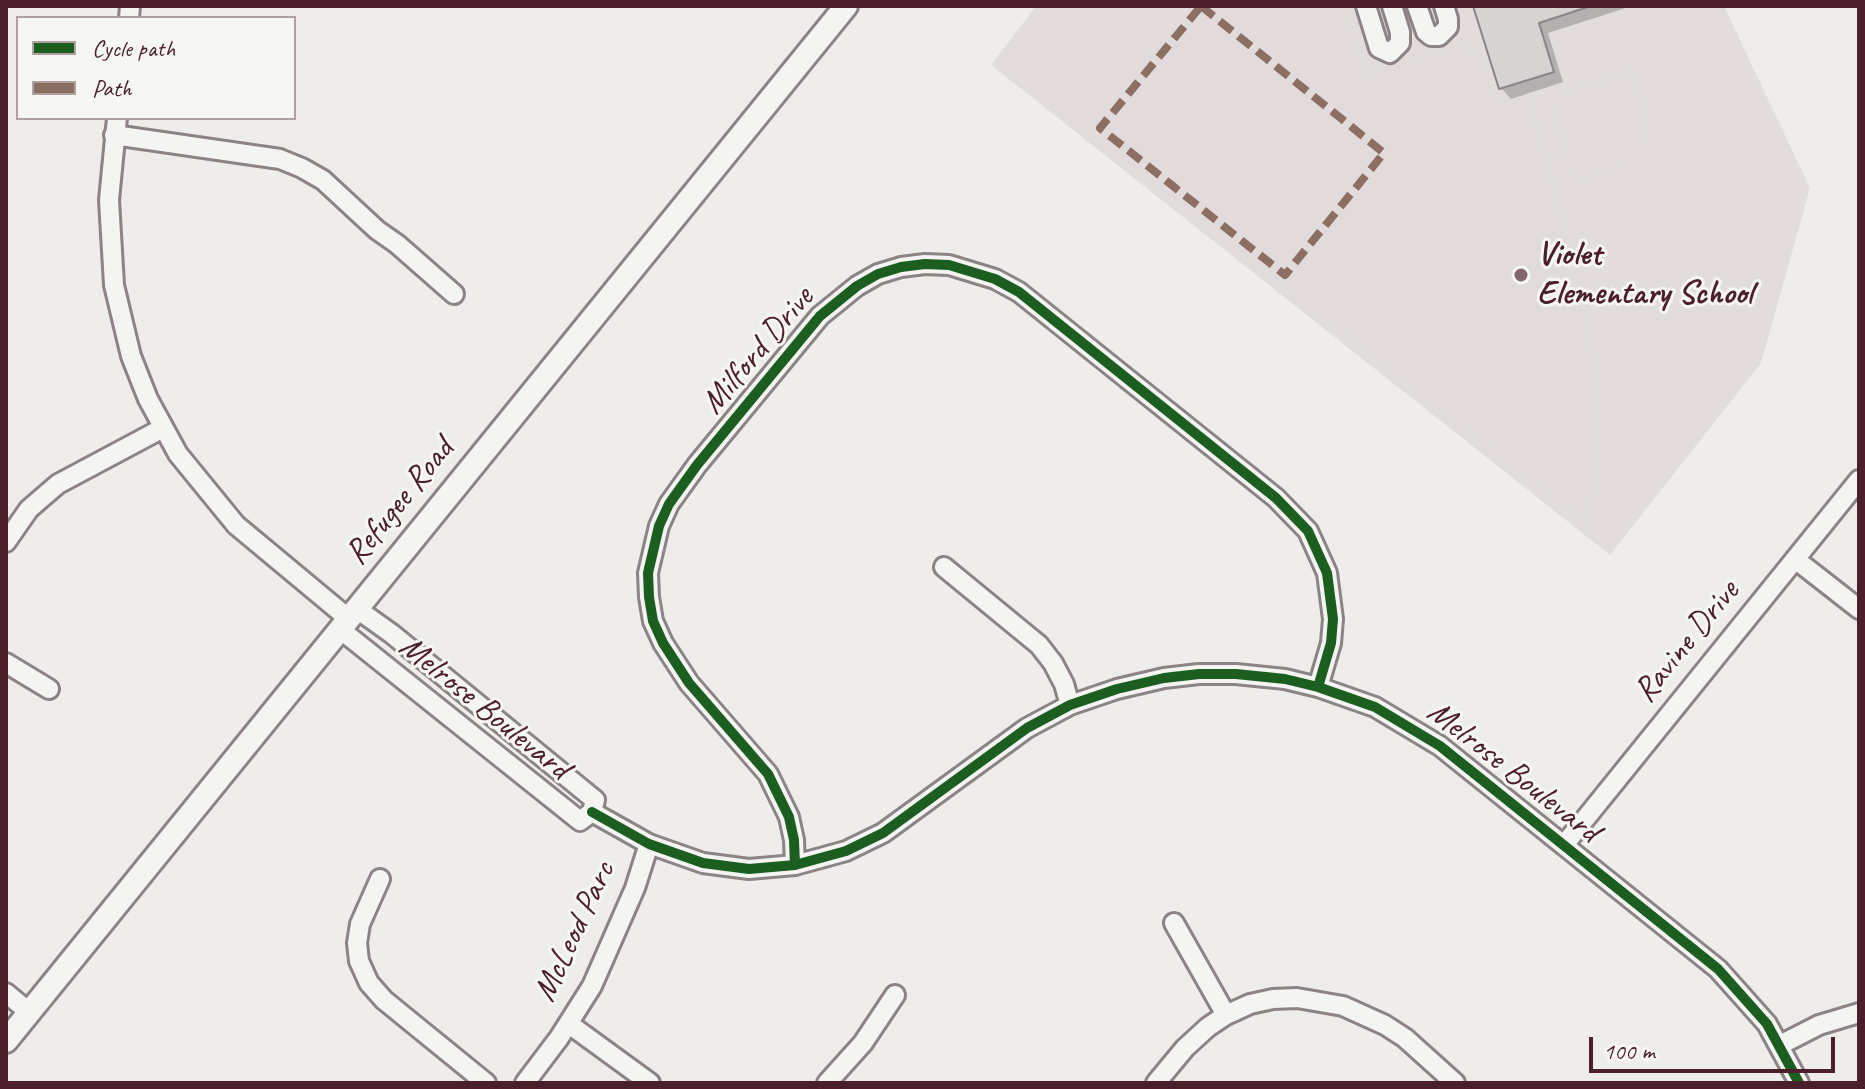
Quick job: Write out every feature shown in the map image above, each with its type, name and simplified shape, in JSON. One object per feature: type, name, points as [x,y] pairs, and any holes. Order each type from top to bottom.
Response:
[{"type":"main road","name":"Refugee Road","points":[[6,1041],[846,6]]},
{"type":"street","points":[[1366,6],[1379,48],[1390,53],[1400,43],[1392,6]]},
{"type":"street","points":[[1417,6],[1426,32],[1431,36],[1444,34],[1448,27],[1444,6]]},
{"type":"street","points":[[349,619],[236,525],[178,454],[163,428],[131,356],[114,285],[109,200],[116,127],[280,159],[302,168],[323,180],[454,294]]},
{"type":"street","name":"Milford Drive","points":[[795,865],[789,817],[768,774],[689,683],[663,643],[653,621],[648,573],[659,526],[669,504],[697,465],[820,316],[847,292],[878,274],[913,265],[949,265],[1007,285],[1035,303],[1089,351],[1276,498],[1308,531],[1327,573],[1333,619],[1331,643],[1318,687]]},
{"type":"street","points":[[6,542],[29,509],[58,484],[163,428]]},
{"type":"street","name":"Ravine Drive","points":[[1564,845],[1859,480]]},
{"type":"street","points":[[1795,559],[1859,609]]},
{"type":"street","points":[[944,567],[1039,645],[1064,684],[1070,705]]},
{"type":"street","name":"Melrose Boulevard","points":[[349,619],[392,634],[595,800],[592,812],[580,821],[349,619]]},
{"type":"street","points":[[6,663],[49,689]]},
{"type":"street","name":"Melrose Boulevard","points":[[592,812],[649,844],[679,856],[726,868],[775,869],[846,851],[883,833],[1027,728],[1070,705],[1117,689],[1199,674],[1260,675],[1318,687],[1375,707],[1420,733],[1718,969],[1742,993],[1780,1045],[1799,1083]]},
{"type":"street","name":"McLeod Parc","points":[[525,1083],[569,1024],[592,986],[635,888],[649,844]]},
{"type":"street","points":[[380,879],[360,924],[357,943],[359,961],[369,983],[384,1000],[486,1083]]},
{"type":"street","points":[[1174,923],[1226,1015]]},
{"type":"street","points":[[6,993],[29,1012]]},
{"type":"street","points":[[827,1083],[863,1043],[895,995]]},
{"type":"street","points":[[1156,1083],[1185,1048],[1226,1015],[1250,1004],[1297,998],[1343,1006],[1364,1014],[1405,1038],[1455,1083]]},
{"type":"street","points":[[1780,1045],[1819,1025],[1859,1013]]},
{"type":"street","points":[[569,1024],[650,1083]]},
{"type":"shaded area","name":"Violet Elementary School","points":[[1036,6],[1724,6],[1810,188],[1761,363],[1610,555],[991,65]]},
{"type":"shaded area","points":[[1191,6],[1361,6],[1364,14],[1348,19],[1350,27],[1367,22],[1371,36],[1354,41],[1356,50],[1375,45],[1379,58],[1360,64],[1363,75],[1461,45],[1482,54],[1496,97],[1527,89],[1567,239],[1594,363],[1599,459],[1587,525],[1088,132]]},
{"type":"shaded area","points":[[1630,70],[1643,102],[1645,123],[1641,140],[1629,156],[1614,168],[1574,181],[1552,107],[1560,95]]},
{"type":"building","points":[[1473,6],[1591,6],[1539,23],[1554,72],[1499,89]]},
{"type":"marked path","points":[[1201,6],[1384,153],[1285,275],[1100,128],[1201,6]]},
{"type":"cycle path","points":[[795,865],[789,817],[768,774],[689,683],[663,643],[653,621],[648,573],[659,526],[669,504],[697,465],[820,316],[857,286],[878,274],[901,267],[949,265],[995,279],[1019,292],[1276,498],[1308,531],[1327,573],[1333,619],[1331,643],[1318,687]]},
{"type":"cycle path","points":[[592,812],[649,844],[703,863],[749,869],[795,865],[846,851],[883,833],[1027,728],[1070,705],[1117,689],[1164,678],[1236,674],[1285,679],[1375,707],[1440,746],[1718,969],[1767,1024],[1799,1083]]},
{"type":"place","name":"Violet Elementary School","points":[[1521,275]]}]
